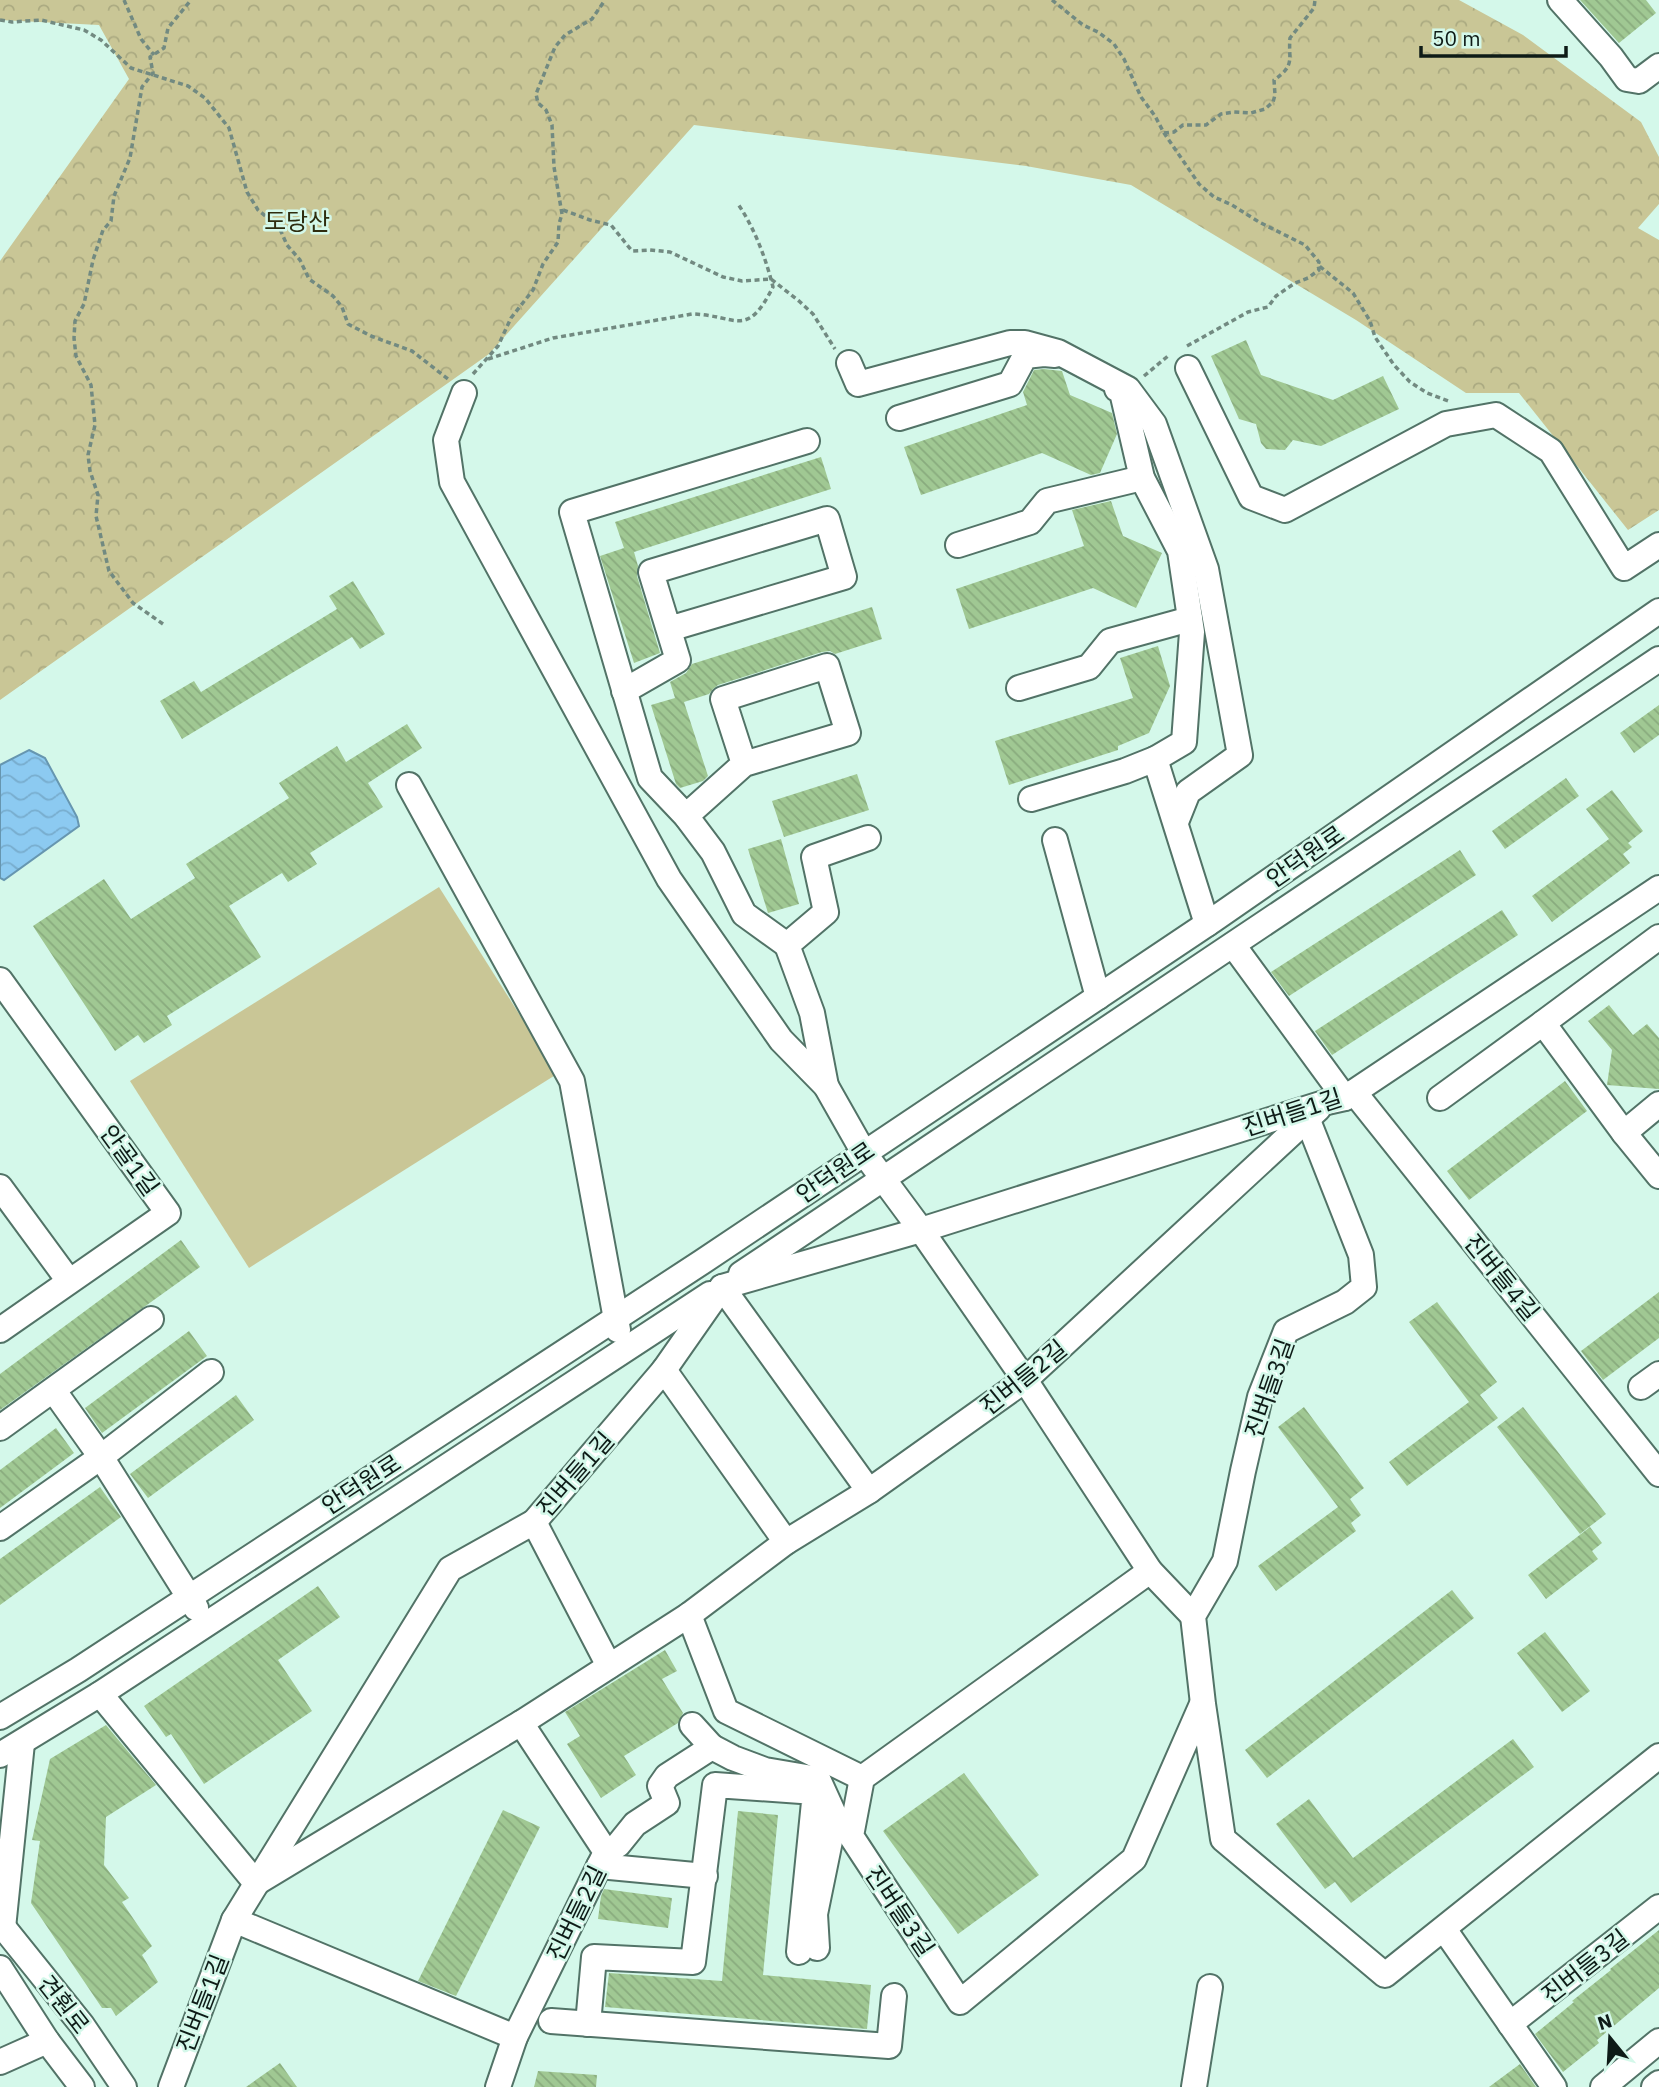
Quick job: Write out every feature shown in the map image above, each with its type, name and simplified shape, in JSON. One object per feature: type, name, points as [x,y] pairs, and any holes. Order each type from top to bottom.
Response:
[{"type":"street","points":[[1560,0],[1627,79],[1639,81],[1659,66]]},
{"type":"street","points":[[849,363],[858,384],[1010,343],[1025,343],[1058,352],[1128,389],[1154,424],[1206,569],[1240,755],[1188,792],[1176,822]]},
{"type":"street","points":[[899,418],[1010,384],[1025,356],[1059,356],[1122,392],[1142,478],[1180,551],[1192,632],[1184,742],[1155,759],[1125,771],[1031,799]]},
{"type":"street","points":[[1181,356],[1251,497],[1285,510],[1446,425],[1496,415],[1551,451],[1624,568],[1659,545]]},
{"type":"street","points":[[464,393],[446,440],[452,482],[669,879],[782,1040],[826,1086],[864,1153],[1025,1380],[1150,1571],[1194,1616]]},
{"type":"street","points":[[807,441],[572,512],[650,778],[713,852],[744,914],[787,945],[812,1013],[826,1086]]},
{"type":"street","points":[[958,545],[1030,522],[1047,501],[1142,478]]},
{"type":"street","points":[[624,691],[678,660],[651,572],[827,519],[844,577],[669,629]]},
{"type":"street","name":"안덕원로","points":[[1,1715],[78,1670],[864,1153],[1207,924],[1659,611]]},
{"type":"street","points":[[1019,688],[1089,667],[1110,641],[1190,619]]},
{"type":"street","name":"안덕원로","points":[[0,1755],[100,1694],[722,1287],[1659,659]]},
{"type":"street","points":[[685,816],[744,764],[848,733],[827,666],[723,699],[744,764]]},
{"type":"street","points":[[1155,759],[1207,924]]},
{"type":"street","points":[[409,785],[572,1082],[622,1352]]},
{"type":"street","points":[[787,945],[826,912],[814,857],[868,838]]},
{"type":"street","points":[[1055,840],[1098,997]]},
{"type":"street","name":"진버들1길","points":[[171,2087],[234,1920],[450,1569],[534,1522],[664,1370],[722,1287],[921,1230],[1342,1097],[1659,888]]},
{"type":"street","points":[[1440,1098],[1659,937]]},
{"type":"street","name":"진버들4길","points":[[1233,945],[1342,1097],[1656,1465]]},
{"type":"street","name":"안골1길","points":[[0,980],[168,1213],[0,1329]]},
{"type":"street","points":[[1543,1023],[1659,1176]]},
{"type":"street","name":"진버들2길","points":[[256,1883],[521,1723],[689,1615],[786,1542],[869,1491],[1025,1380],[1307,1118],[1342,1097]]},
{"type":"street","points":[[1624,1133],[1659,1104]]},
{"type":"street","name":"진버들3길","points":[[1307,1118],[1361,1255],[1364,1287],[1345,1302],[1286,1331],[1261,1397],[1225,1561],[1194,1616],[1203,1703],[1223,1839],[1385,1975],[1659,1756]]},
{"type":"street","points":[[0,1187],[69,1281]]},
{"type":"street","points":[[722,1287],[869,1491]]},
{"type":"street","points":[[0,1428],[151,1319]]},
{"type":"street","points":[[664,1370],[786,1542]]},
{"type":"street","points":[[0,1528],[101,1457],[211,1372]]},
{"type":"street","points":[[54,1391],[101,1457],[205,1624]]},
{"type":"street","points":[[534,1522],[609,1666]]},
{"type":"street","points":[[689,1615],[726,1711],[863,1778],[1150,1571]]},
{"type":"street","points":[[100,1694],[256,1883]]},
{"type":"street","name":"진버들3길","points":[[863,1778],[851,1836],[960,2002],[1134,1859],[1203,1703]]},
{"type":"street","name":"진버들2길","points":[[515,2038],[602,1859],[521,1723]]},
{"type":"street","points":[[588,2024],[594,1957],[692,1962],[715,1785],[815,1793],[808,1950],[832,1831],[833,1812],[818,1779],[765,1770],[733,1758],[712,1747],[692,1726]]},
{"type":"street","points":[[2,1926],[22,1743]]},
{"type":"street","points":[[602,1859],[635,1824],[667,1804],[660,1786],[667,1776],[712,1747]]},
{"type":"street","points":[[602,1859],[705,1876]]},
{"type":"street","name":"진버들3길","points":[[1510,2024],[1659,1907]]},
{"type":"street","points":[[234,1920],[515,2038],[498,2087]]},
{"type":"street","name":"견훤로","points":[[2,1926],[82,2025],[124,2087]]},
{"type":"street","points":[[1444,1929],[1554,2087]]},
{"type":"street","name":"견훤로","points":[[0,1968],[47,2041],[82,2087]]},
{"type":"street","points":[[1194,2087],[1210,1987]]},
{"type":"street","points":[[551,2021],[888,2046],[894,1996]]},
{"type":"street","points":[[1603,2087],[1659,2040]]},
{"type":"street","points":[[0,2062],[47,2041]]},
{"type":"street","points":[[1654,2087],[1659,2083]]},
{"type":"path","points":[[124,0],[141,39],[154,55]]},
{"type":"path","points":[[163,624],[133,603],[109,571],[96,516],[98,495],[88,455],[95,425],[92,393],[84,368],[76,356],[74,338],[75,321],[84,304],[93,260],[103,230],[111,221],[114,196],[130,158],[142,87],[153,73],[150,57],[164,48],[168,28],[191,0]]},
{"type":"path","points":[[605,0],[592,19],[565,35],[555,47],[536,94],[538,103],[546,110],[552,125],[554,167],[562,210],[558,242],[543,264],[533,290],[511,318],[504,336],[486,360],[553,338],[692,314],[712,314],[727,321],[743,321],[757,314],[773,287],[746,216],[738,204]]},
{"type":"path","points":[[1052,0],[1083,25],[1114,44],[1141,97],[1199,184],[1214,197],[1305,245],[1319,262],[1318,270],[1276,296],[1268,307],[1240,316],[1181,356],[1123,386]]},
{"type":"path","points":[[1164,133],[1174,132],[1183,125],[1206,125],[1221,114],[1251,113],[1273,102],[1274,80],[1283,74],[1291,59],[1290,38],[1314,8],[1315,0]]},
{"type":"path","points":[[0,20],[41,20],[85,30],[102,40],[131,68],[188,86],[205,98],[229,128],[247,192],[258,210],[279,228],[309,279],[333,296],[342,307],[348,324],[371,337],[412,351],[464,393]]},
{"type":"path","points":[[562,210],[611,225],[632,251],[670,252],[723,277],[742,281],[771,279],[813,314],[834,347],[849,363]]},
{"type":"path","points":[[1318,265],[1353,293],[1370,321],[1375,338],[1409,382],[1427,393],[1472,410],[1479,418]]},
{"type":"green space","name":"도당산","points":[[0,0],[1459,0],[1523,35],[1641,122],[1659,157],[1659,204],[1638,228],[1659,240],[1659,510],[1628,530],[1519,393],[1466,393],[1356,320],[1131,185],[1026,166],[694,125],[489,354],[0,700],[0,261],[129,79],[99,25],[0,20]]},
{"type":"green space","points":[[439,887],[557,1074],[249,1268],[130,1081]]},
{"type":"water","points":[[29,750],[45,758],[77,817],[79,826],[4,880],[0,878],[0,765]]},
{"type":"building","points":[[1580,0],[1646,0],[1656,13],[1619,43]]},
{"type":"building","points":[[1246,340],[1261,375],[1333,400],[1383,376],[1399,409],[1321,446],[1293,440],[1285,450],[1266,449],[1261,443],[1256,424],[1239,419],[1211,356]]},
{"type":"building","points":[[1034,370],[1062,371],[1070,395],[1112,413],[1117,434],[1100,473],[1091,475],[1042,453],[921,495],[904,447],[1027,405],[1023,392]]},
{"type":"building","points":[[821,457],[831,489],[634,552],[638,566],[637,576],[660,653],[634,663],[600,556],[624,548],[615,522]]},
{"type":"building","points":[[1111,501],[1123,536],[1162,553],[1136,608],[1093,588],[969,629],[956,589],[1084,546],[1072,510]]},
{"type":"building","points":[[353,581],[385,634],[360,649],[352,637],[182,739],[160,701],[194,681],[201,692],[337,609],[329,596]]},
{"type":"building","points":[[872,607],[882,639],[835,654],[830,651],[822,652],[718,685],[709,694],[684,702],[708,776],[703,781],[680,788],[676,784],[651,705],[675,698],[670,682],[686,673],[692,664]]},
{"type":"building","points":[[1158,646],[1170,686],[1149,733],[1118,746],[1118,750],[1009,785],[995,741],[1133,698],[1120,658]]},
{"type":"building","points":[[1659,705],[1659,735],[1634,753],[1620,733]]},
{"type":"building","points":[[407,724],[422,748],[368,783],[383,807],[310,853],[317,864],[288,882],[282,873],[229,906],[261,957],[167,1016],[172,1025],[144,1043],[138,1035],[115,1051],[33,926],[104,879],[131,919],[195,878],[186,864],[289,798],[279,783],[337,746],[346,762]]},
{"type":"building","points":[[857,774],[869,810],[784,837],[772,801]]},
{"type":"building","points":[[1566,778],[1579,796],[1505,849],[1492,831]]},
{"type":"building","points":[[1612,790],[1643,831],[1628,843],[1632,847],[1623,854],[1630,863],[1552,922],[1532,896],[1609,839],[1586,809]]},
{"type":"building","points":[[781,839],[799,904],[768,913],[748,849]]},
{"type":"building","points":[[1460,850],[1476,875],[1289,996],[1271,972]]},
{"type":"building","points":[[1502,910],[1518,935],[1332,1055],[1315,1031]]},
{"type":"building","points":[[1609,1005],[1633,1035],[1647,1024],[1659,1038],[1659,1089],[1607,1085],[1612,1050],[1588,1021]]},
{"type":"building","points":[[1565,1081],[1587,1111],[1469,1200],[1447,1171]]},
{"type":"building","points":[[181,1240],[200,1267],[0,1410],[0,1374]]},
{"type":"building","points":[[1659,1292],[1659,1338],[1603,1380],[1581,1351]]},
{"type":"building","points":[[1437,1302],[1497,1382],[1480,1395],[1498,1418],[1407,1486],[1389,1462],[1469,1402],[1409,1322]]},
{"type":"building","points":[[189,1331],[207,1356],[102,1433],[85,1408]]},
{"type":"building","points":[[236,1395],[254,1420],[148,1498],[130,1474]]},
{"type":"building","points":[[1304,1407],[1364,1488],[1350,1499],[1361,1515],[1351,1523],[1356,1531],[1276,1591],[1258,1566],[1338,1507],[1278,1427]]},
{"type":"building","points":[[1523,1407],[1606,1514],[1580,1534],[1497,1427]]},
{"type":"building","points":[[56,1428],[74,1453],[0,1508],[0,1470]]},
{"type":"building","points":[[100,1487],[121,1517],[0,1605],[0,1559]]},
{"type":"building","points":[[1590,1527],[1602,1543],[1592,1551],[1598,1559],[1546,1599],[1528,1575]]},
{"type":"building","points":[[318,1586],[340,1617],[278,1660],[312,1711],[204,1784],[171,1734],[166,1737],[144,1706]]},
{"type":"building","points":[[1452,1590],[1474,1618],[1267,1778],[1245,1750]]},
{"type":"building","points":[[1545,1632],[1590,1691],[1562,1712],[1517,1653]]},
{"type":"building","points":[[665,1650],[677,1671],[662,1679],[683,1713],[678,1723],[624,1756],[636,1775],[601,1798],[567,1744],[580,1736],[565,1712]]},
{"type":"building","points":[[106,1725],[156,1785],[106,1817],[104,1865],[129,1898],[122,1902],[152,1946],[142,1955],[158,1982],[116,2016],[111,2008],[102,2008],[31,1903],[40,1841],[32,1840],[50,1759]]},
{"type":"building","points":[[1513,1739],[1534,1767],[1351,1903],[1335,1882],[1325,1889],[1276,1824],[1309,1799],[1353,1858]]},
{"type":"building","points":[[964,1773],[1039,1875],[958,1934],[883,1831]]},
{"type":"building","points":[[503,1810],[540,1827],[456,1996],[418,1981]]},
{"type":"building","points":[[738,1811],[778,1815],[763,1975],[871,1985],[867,2029],[605,2007],[609,1973],[722,1981]]},
{"type":"building","points":[[604,1889],[672,1898],[668,1928],[598,1919]]},
{"type":"building","points":[[1659,1930],[1659,1988],[1563,2072],[1535,2034]]},
{"type":"building","points":[[280,2063],[297,2087],[246,2087]]},
{"type":"building","points":[[1520,2064],[1536,2087],[1489,2087]]},
{"type":"building","points":[[538,2071],[597,2075],[596,2087],[534,2087]]}]
